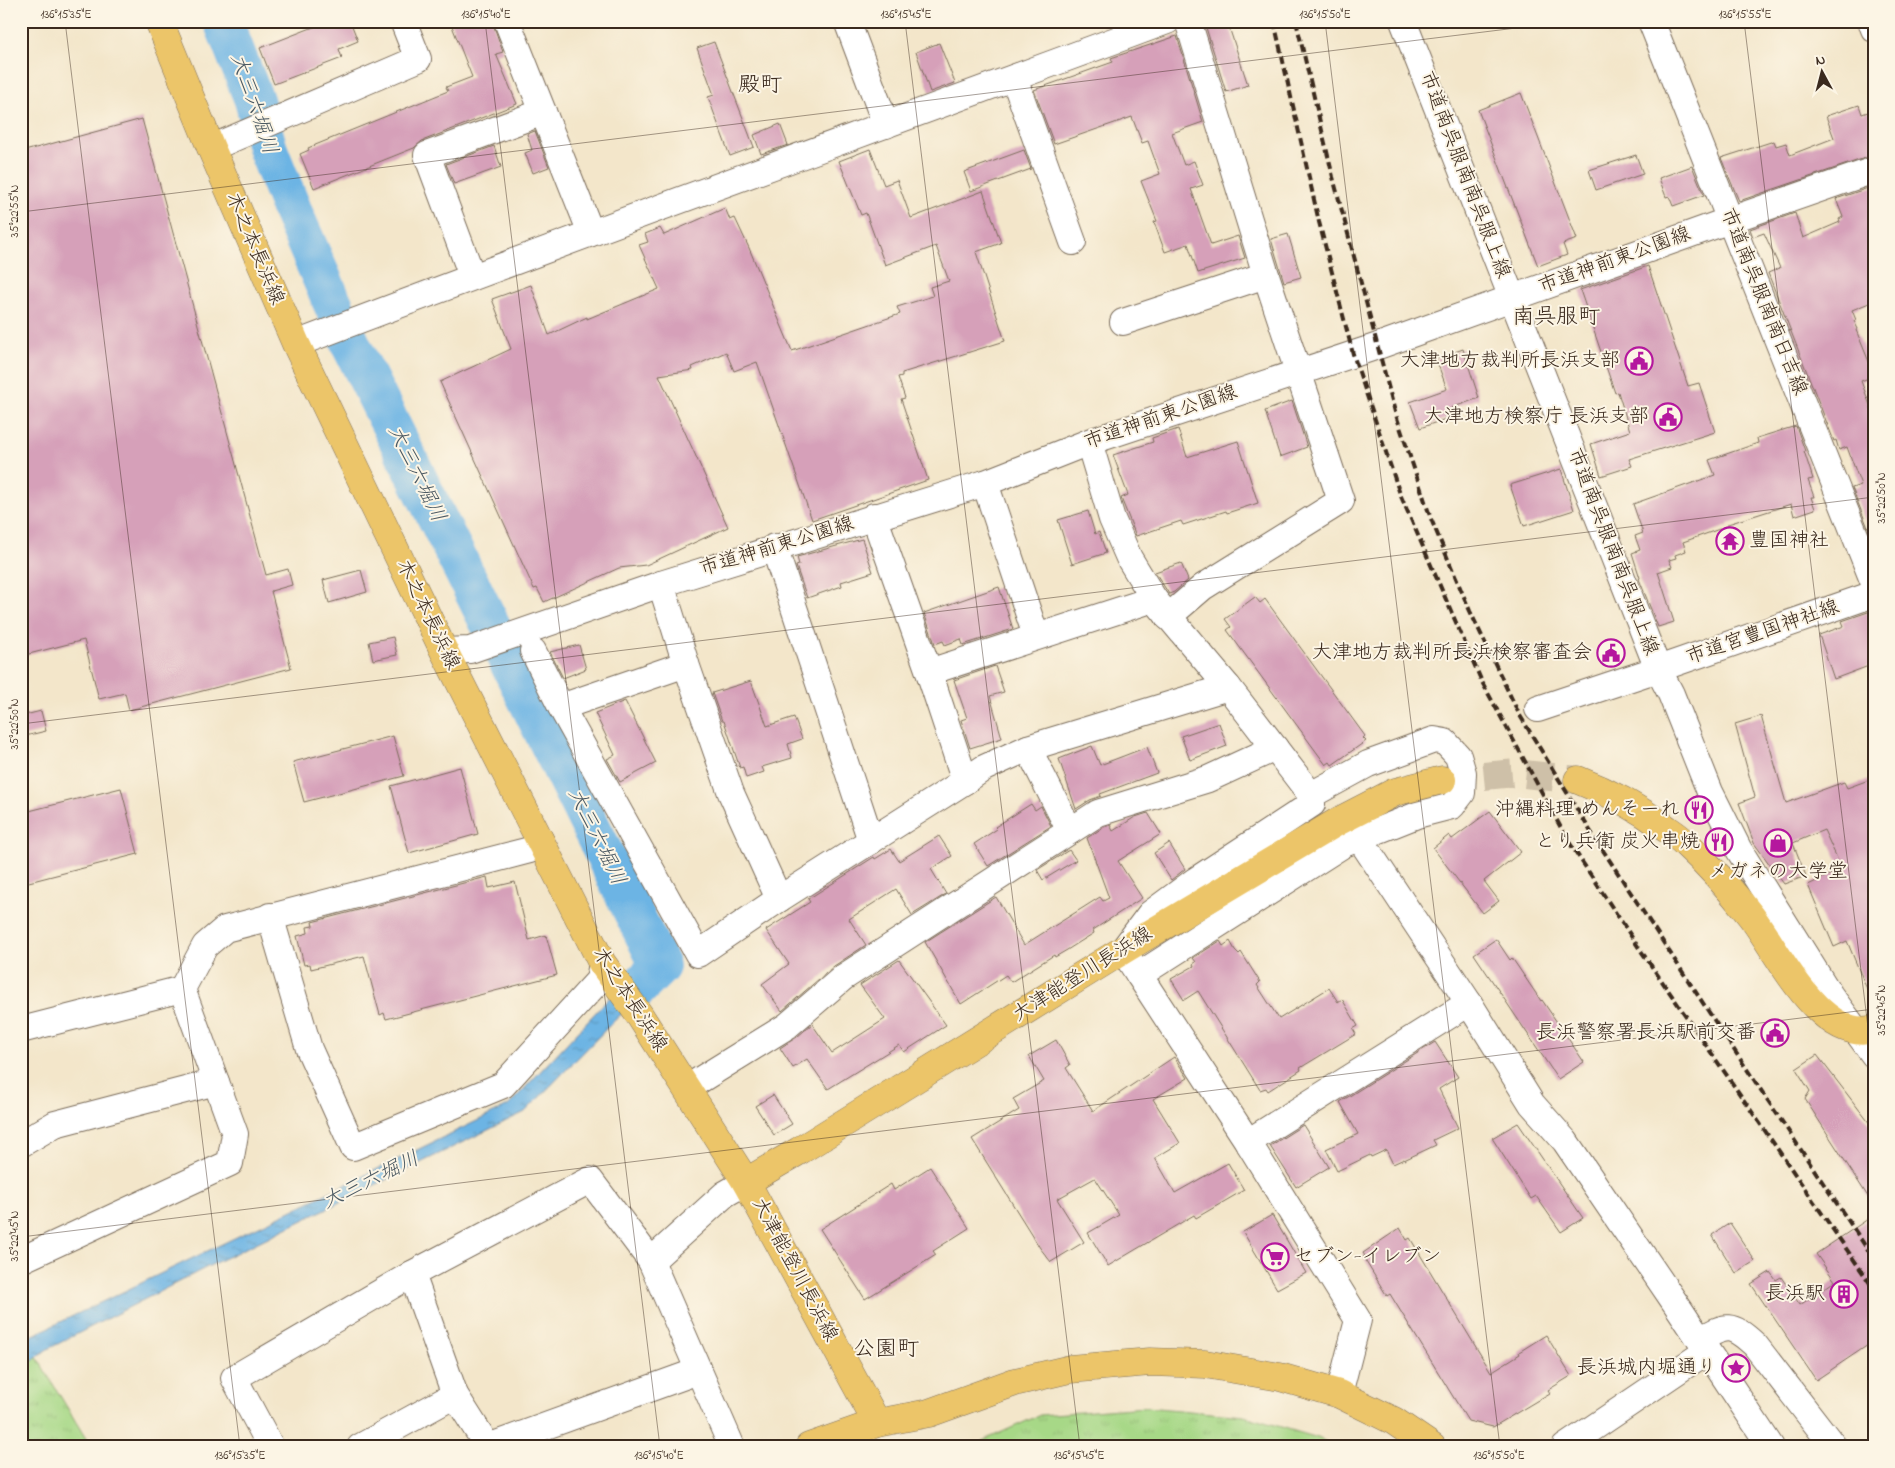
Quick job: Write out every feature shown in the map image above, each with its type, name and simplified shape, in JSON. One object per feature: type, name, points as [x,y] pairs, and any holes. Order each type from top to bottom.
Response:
[{"type":"main road","name":"木之本長浜線","points":[[159,21],[211,148],[296,344],[444,651],[605,968],[640,1016],[746,1182]]},
{"type":"main road","name":"大津能登川長浜線","points":[[877,1423],[746,1182],[800,1151],[1123,950],[1339,821],[1395,792],[1442,780]]},
{"type":"main road","points":[[1578,780],[1603,789],[1634,806],[1684,842],[1728,887],[1752,917],[1805,995],[1820,1012],[1834,1023],[1846,1029],[1866,1031]]},
{"type":"main road","points":[[809,1447],[877,1423],[922,1414],[1015,1382],[1070,1369],[1150,1362],[1204,1364],[1280,1377],[1339,1394],[1394,1421],[1432,1447]]},
{"type":"main road","points":[[846,1447],[877,1423]]},
{"type":"street","points":[[211,148],[418,59],[403,21]]},
{"type":"street","points":[[506,21],[591,234]]},
{"type":"street","points":[[847,21],[886,125]]},
{"type":"street","points":[[296,344],[472,276],[591,234],[1167,21]]},
{"type":"street","points":[[929,672],[1036,636],[1161,608],[1202,587],[1341,501],[1266,275],[1188,21]]},
{"type":"street","name":"市道南呉服南南呉服上線","points":[[1403,21],[1658,669],[1671,694],[1710,792],[1738,850],[1830,995],[1866,1031],[1874,1055]]},
{"type":"street","name":"市道南呉服南南日吉線","points":[[1651,21],[1874,584]]},
{"type":"street","points":[[1871,21],[1874,30]]},
{"type":"street","points":[[1014,78],[1073,242]]},
{"type":"street","points":[[472,276],[427,155],[543,112]]},
{"type":"street","name":"市道神前東公園線","points":[[444,651],[470,650],[484,645],[524,642],[660,584],[774,547],[985,483],[1090,442],[1378,346],[1874,170]]},
{"type":"street","points":[[1123,322],[1266,275]]},
{"type":"street","points":[[1090,442],[1112,519],[1128,558],[1161,608],[1228,687],[1311,794],[1312,804],[1196,880],[1150,914],[1123,950],[1248,1142],[1358,1320],[1339,1394]]},
{"type":"street","points":[[985,483],[1036,636]]},
{"type":"street","points":[[874,516],[965,780]]},
{"type":"street","points":[[774,547],[871,841]]},
{"type":"street","points":[[660,584],[731,794],[779,899]]},
{"type":"street","name":"市道宮豊国神社線","points":[[1538,709],[1874,594]]},
{"type":"street","points":[[524,642],[698,954],[779,899],[984,768],[1028,748],[1228,687]]},
{"type":"street","points":[[561,707],[686,664]]},
{"type":"street","points":[[1139,975],[1344,844],[1417,816],[1452,806],[1462,793],[1463,773],[1458,756],[1445,742],[1434,740],[1368,764],[1311,794]]},
{"type":"street","points":[[1028,748],[1070,831]]},
{"type":"street","points":[[687,1088],[787,1026],[844,977],[1098,812],[1208,779],[1275,748]]},
{"type":"street","points":[[1360,839],[1469,1003],[1536,1109],[1565,1141],[1771,1447]]},
{"type":"street","points":[[21,1030],[182,988],[205,946],[225,929],[530,850],[540,840]]},
{"type":"street","points":[[270,916],[309,1049],[353,1147],[503,1084],[599,980],[605,968]]},
{"type":"street","points":[[21,1260],[230,1163],[235,1134],[182,988]]},
{"type":"street","points":[[1248,1142],[1469,1003]]},
{"type":"street","points":[[21,1144],[55,1124],[216,1082]]},
{"type":"street","points":[[271,1447],[234,1378],[412,1274],[590,1180],[651,1261],[732,1447]]},
{"type":"street","points":[[651,1261],[725,1194],[746,1182]]},
{"type":"street","points":[[412,1274],[455,1395],[488,1447],[698,1371]]},
{"type":"street","points":[[1564,1447],[1703,1345],[1719,1329],[1725,1327],[1743,1334],[1755,1345],[1834,1447]]},
{"type":"street","points":[[360,1447],[455,1395]]},
{"type":"green space","points":[[21,1331],[91,1447],[21,1447]]},
{"type":"green space","points":[[1146,1407],[1244,1416],[1318,1438],[1337,1447],[969,1447],[1040,1415]]},
{"type":"water","points":[[658,937],[675,963],[612,1023],[525,1112],[219,1261],[46,1350],[21,1370],[21,1341],[508,1106],[639,966],[641,953]]},
{"type":"building","points":[[329,21],[350,21],[358,41],[339,49],[342,58],[274,84],[260,48]]},
{"type":"building","points":[[450,21],[492,21],[503,52],[496,54],[517,104],[422,141],[414,148],[314,188],[300,154],[309,150],[308,148],[448,91],[446,87],[472,77]]},
{"type":"building","points":[[1204,21],[1227,21],[1248,85],[1226,92]]},
{"type":"building","points":[[1177,36],[1203,122],[1172,133],[1184,165],[1194,161],[1203,185],[1191,189],[1211,245],[1238,236],[1245,258],[1198,273],[1188,244],[1165,252],[1154,222],[1157,221],[1141,181],[1160,174],[1148,141],[1142,143],[1132,117],[1054,144],[1034,90],[1113,62],[1111,58]]},
{"type":"building","points":[[714,42],[754,147],[730,156],[708,97],[714,95],[697,48]]},
{"type":"building","points":[[939,43],[955,83],[930,92],[916,52]]},
{"type":"building","points":[[1521,93],[1577,239],[1563,244],[1567,255],[1538,266],[1478,110]]},
{"type":"building","points":[[1859,105],[1862,114],[1874,110],[1874,155],[1739,201],[1721,158],[1774,141],[1776,146],[1786,143],[1790,155],[1834,138],[1826,116]]},
{"type":"building","points":[[142,119],[266,575],[288,569],[292,585],[271,591],[291,668],[129,710],[125,693],[99,699],[84,640],[21,656],[21,152]]},
{"type":"building","points":[[780,124],[788,145],[761,154],[754,135]]},
{"type":"building","points":[[535,131],[549,167],[533,173],[525,153],[532,150],[527,134]]},
{"type":"building","points":[[494,146],[501,167],[454,184],[446,164]]},
{"type":"building","points":[[870,149],[884,185],[897,180],[911,218],[983,191],[1001,243],[976,252],[1005,341],[902,373],[902,376],[898,377],[905,398],[901,399],[928,480],[812,520],[757,362],[734,371],[726,352],[692,367],[693,370],[659,375],[728,527],[646,565],[619,568],[544,602],[537,588],[534,589],[440,382],[511,349],[492,299],[531,285],[549,335],[587,317],[587,319],[659,289],[639,245],[648,242],[645,234],[660,228],[664,235],[725,208],[730,220],[735,218],[792,351],[900,314],[897,307],[933,296],[930,287],[949,281],[936,246],[885,265],[866,213],[861,215],[839,161]]},
{"type":"building","points":[[1024,150],[1031,169],[971,191],[964,172]]},
{"type":"building","points":[[1636,155],[1643,174],[1596,190],[1589,170]]},
{"type":"building","points":[[1692,166],[1704,195],[1673,206],[1669,196],[1666,197],[1659,178]]},
{"type":"building","points":[[1874,186],[1874,301],[1852,310],[1858,329],[1856,330],[1874,374],[1874,376],[1861,381],[1874,416],[1873,540],[1852,488],[1861,485],[1847,447],[1839,450],[1836,440],[1834,441],[1768,273],[1780,268],[1764,233],[1753,237],[1750,229],[1795,213],[1803,238],[1840,222],[1839,219],[1843,217],[1836,199]]},
{"type":"building","points":[[1288,234],[1301,277],[1284,282],[1271,239]]},
{"type":"building","points":[[1648,266],[1688,386],[1699,383],[1715,432],[1629,459],[1632,466],[1601,476],[1591,444],[1630,431],[1618,392],[1615,393],[1580,290]]},
{"type":"building","points":[[1463,349],[1479,398],[1451,408],[1454,416],[1420,428],[1410,402],[1447,389],[1436,359]]},
{"type":"building","points":[[1292,401],[1307,447],[1280,457],[1265,411]]},
{"type":"building","points":[[1796,426],[1813,479],[1808,480],[1814,497],[1811,497],[1815,509],[1794,516],[1791,504],[1728,524],[1728,526],[1683,542],[1686,551],[1675,555],[1676,558],[1669,560],[1672,567],[1658,572],[1674,622],[1658,627],[1639,579],[1632,553],[1640,550],[1635,536],[1643,533],[1633,504],[1715,475],[1709,460],[1758,443],[1757,438]]},
{"type":"building","points":[[1178,429],[1187,457],[1238,441],[1258,503],[1183,525],[1181,521],[1136,536],[1121,498],[1128,495],[1113,455],[1153,442],[1152,438]]},
{"type":"building","points":[[1561,469],[1574,510],[1524,526],[1510,485]]},
{"type":"building","points":[[1088,511],[1095,534],[1099,532],[1106,553],[1072,564],[1058,520]]},
{"type":"building","points":[[862,539],[873,572],[841,582],[842,586],[807,598],[796,566],[799,565],[797,557]]},
{"type":"building","points":[[1181,563],[1188,580],[1169,594],[1155,572]]},
{"type":"building","points":[[361,570],[367,592],[329,603],[323,580]]},
{"type":"building","points":[[999,587],[1013,629],[963,645],[961,639],[945,645],[943,641],[935,644],[924,613]]},
{"type":"building","points":[[1255,597],[1260,603],[1265,599],[1365,736],[1363,738],[1366,741],[1332,765],[1330,762],[1326,765],[1227,630],[1231,627],[1225,619]]},
{"type":"building","points":[[1874,610],[1874,664],[1834,679],[1819,635],[1844,626],[1842,621]]},
{"type":"building","points":[[393,637],[397,655],[373,660],[369,642]]},
{"type":"building","points":[[579,645],[586,669],[563,678],[550,652]]},
{"type":"building","points":[[995,666],[1004,692],[990,696],[1002,738],[970,748],[961,720],[967,718],[954,680]]},
{"type":"building","points":[[751,681],[767,726],[794,717],[802,739],[788,744],[792,758],[762,767],[764,772],[746,778],[743,767],[740,768],[712,693]]},
{"type":"building","points":[[625,701],[656,763],[620,782],[607,759],[615,755],[595,713]]},
{"type":"building","points":[[41,711],[46,731],[21,737],[21,716]]},
{"type":"building","points":[[1761,716],[1786,803],[1844,782],[1847,788],[1874,778],[1874,1006],[1847,941],[1834,947],[1808,885],[1842,869],[1824,830],[1793,843],[1806,876],[1784,884],[1754,843],[1739,803],[1755,797],[1735,724]]},
{"type":"building","points":[[1219,723],[1227,746],[1190,760],[1181,736]]},
{"type":"building","points":[[393,736],[404,776],[304,802],[293,762]]},
{"type":"building","points":[[1092,746],[1100,765],[1147,747],[1157,773],[1100,794],[1101,796],[1090,800],[1076,809],[1059,759]]},
{"type":"building","points":[[460,767],[478,834],[409,853],[391,786]]},
{"type":"building","points":[[121,788],[138,854],[21,884],[21,813]]},
{"type":"building","points":[[1031,804],[1035,810],[1041,806],[1051,826],[988,866],[974,844],[997,829],[995,827]]},
{"type":"building","points":[[1490,811],[1521,852],[1484,881],[1499,901],[1483,913],[1433,848],[1449,835],[1452,839]]},
{"type":"building","points":[[1148,813],[1161,834],[1118,861],[1142,898],[1093,930],[1094,933],[1067,950],[1055,957],[1054,955],[1011,982],[1006,975],[961,1004],[925,942],[996,897],[1024,945],[1100,897],[1103,901],[1109,898],[1087,838],[1104,827],[1110,825],[1113,831],[1135,817]]},
{"type":"building","points":[[939,836],[952,856],[931,869],[946,894],[912,915],[896,889],[849,919],[866,945],[834,966],[782,1011],[762,984],[789,964],[766,930],[810,902],[808,899],[874,857],[875,859],[891,849],[899,861]]},
{"type":"building","points":[[1169,843],[1185,869],[1171,880],[1154,853]]},
{"type":"building","points":[[1069,850],[1076,860],[1043,880],[1037,870]]},
{"type":"building","points":[[487,877],[489,888],[515,882],[529,940],[546,935],[557,975],[386,1019],[384,1013],[380,1015],[364,956],[311,969],[310,964],[304,965],[297,936],[308,933],[307,927],[313,926],[312,922]]},
{"type":"building","points":[[1496,939],[1510,960],[1512,958],[1584,1062],[1558,1079],[1474,954]]},
{"type":"building","points":[[1220,941],[1223,946],[1230,941],[1239,954],[1241,952],[1260,982],[1257,985],[1279,1019],[1329,988],[1338,1002],[1342,999],[1358,1026],[1353,1029],[1356,1034],[1300,1068],[1301,1070],[1268,1091],[1266,1088],[1260,1090],[1198,991],[1184,1000],[1171,979],[1194,966],[1193,964],[1196,962],[1193,958]]},
{"type":"building","points":[[899,960],[946,1025],[904,1052],[899,1045],[828,1089],[807,1059],[793,1068],[780,1048],[812,1024],[832,1053],[885,1019],[860,985]]},
{"type":"building","points":[[1056,1040],[1070,1065],[1066,1068],[1093,1111],[1174,1057],[1188,1078],[1153,1099],[1180,1143],[1155,1158],[1175,1193],[1228,1163],[1244,1190],[1196,1218],[1194,1215],[1108,1266],[1088,1233],[1119,1215],[1095,1178],[1057,1199],[1084,1242],[1051,1262],[1040,1248],[972,1139],[1019,1110],[1013,1099],[1044,1081],[1029,1056]]},
{"type":"building","points":[[1435,1042],[1458,1077],[1439,1089],[1458,1128],[1433,1140],[1436,1145],[1393,1164],[1386,1150],[1371,1157],[1370,1155],[1337,1171],[1326,1149],[1358,1134],[1340,1102]]},
{"type":"building","points":[[1817,1055],[1874,1129],[1874,1206],[1805,1099],[1810,1091],[1796,1069]]},
{"type":"building","points":[[773,1095],[792,1124],[774,1135],[755,1106]]},
{"type":"building","points":[[1518,1123],[1583,1218],[1561,1232],[1536,1196],[1531,1199],[1492,1138]]},
{"type":"building","points":[[1303,1125],[1329,1167],[1296,1187],[1270,1146]]},
{"type":"building","points":[[930,1167],[969,1228],[933,1251],[936,1255],[865,1299],[820,1229],[891,1184],[894,1190]]},
{"type":"building","points":[[1272,1215],[1306,1273],[1277,1289],[1243,1232]]},
{"type":"building","name":"長浜駅","points":[[1874,1215],[1874,1341],[1816,1380],[1751,1284],[1770,1272],[1776,1280],[1781,1277],[1800,1305],[1835,1281],[1816,1254]]},
{"type":"building","points":[[1730,1223],[1755,1261],[1736,1273],[1712,1235]]},
{"type":"building","points":[[1400,1228],[1407,1240],[1410,1238],[1491,1372],[1546,1335],[1571,1376],[1548,1390],[1550,1393],[1493,1427],[1468,1421],[1390,1294],[1387,1296],[1363,1257],[1365,1256],[1363,1253]]},
{"type":"waterway","name":"大三六堀川","points":[[223,21],[254,100],[268,150],[293,213],[352,347],[660,966],[638,988]]},
{"type":"tunnel","points":[[1442,780],[1515,773],[1578,780]]},
{"type":"railway","points":[[1274,21],[1319,222],[1353,354],[1400,494],[1482,682],[1567,839],[1637,945],[1874,1289]]},
{"type":"railway","points":[[1296,21],[1333,177],[1395,412],[1431,519],[1470,611],[1519,714],[1591,832],[1874,1259]]},
{"type":"place","name":"大津地方裁判所長浜支部","points":[[1639,361]]},
{"type":"place","name":"大津地方検察庁 長浜支部","points":[[1668,417]]},
{"type":"place","name":"豊国神社","points":[[1730,541]]},
{"type":"place","name":"大津地方裁判所長浜検察審査会","points":[[1611,653]]},
{"type":"place","name":"沖縄料理 めんそーれ","points":[[1699,810]]},
{"type":"place","name":"とり兵衛 炭火串焼","points":[[1719,842]]},
{"type":"place","name":"メガネの大学堂","points":[[1778,843]]},
{"type":"place","name":"長浜警察署長浜駅前交番","points":[[1775,1033]]},
{"type":"place","name":"セブン-イレブン","points":[[1275,1257]]},
{"type":"place","name":"長浜駅","points":[[1844,1294]]},
{"type":"place","name":"長浜城内堀通り","points":[[1736,1368]]},
{"type":"district","name":"殿町","points":[[760,86]]},
{"type":"district","name":"南呉服町","points":[[1556,318]]},
{"type":"district","name":"公園町","points":[[886,1350]]}]
